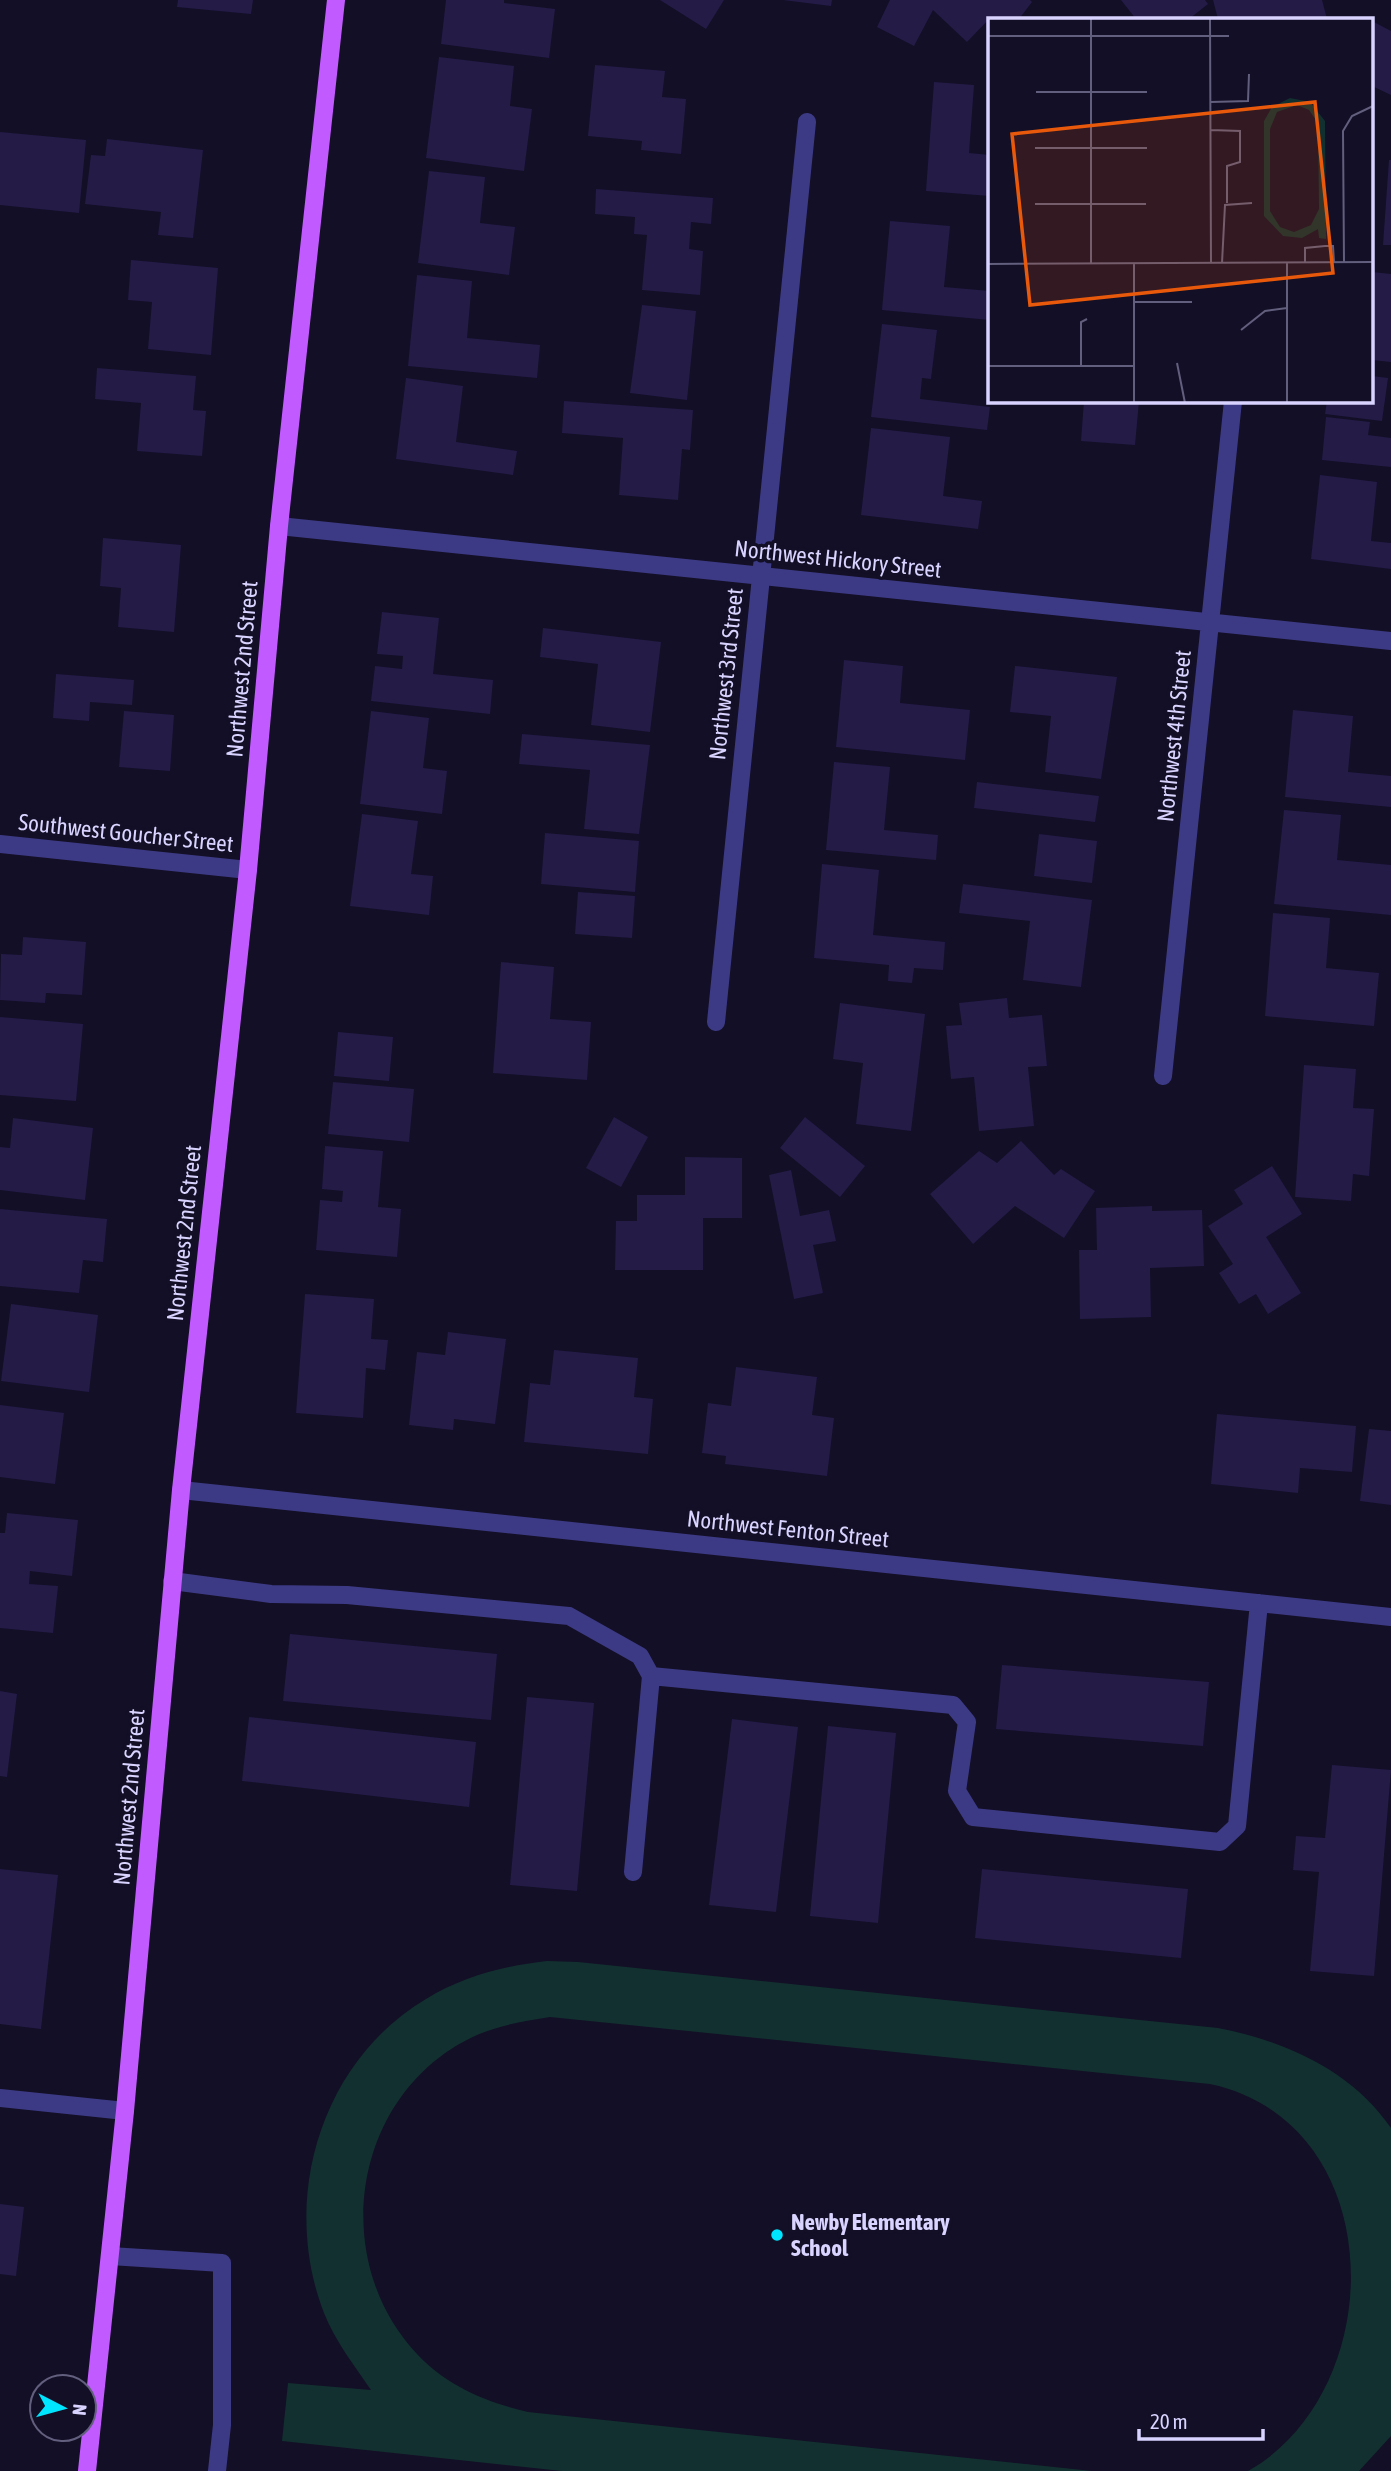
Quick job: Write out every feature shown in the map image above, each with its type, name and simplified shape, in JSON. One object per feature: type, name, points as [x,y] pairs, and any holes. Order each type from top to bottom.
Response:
[{"type":"main road","name":"Northwest 2nd Street","points":[[87,2471],[125,2111],[181,1490],[248,870],[279,526],[335,0]]},
{"type":"street","name":"Northwest 3rd Street","points":[[716,1022],[807,122]]},
{"type":"street","name":"Northwest 4th Street","points":[[1163,1076],[1233,402]]},
{"type":"street","name":"Northwest Hickory Street","points":[[279,526],[1391,641]]},
{"type":"street","name":"Southwest Goucher Street","points":[[0,844],[248,870]]},
{"type":"street","name":"Northwest Fenton Street","points":[[181,1490],[1391,1617]]},
{"type":"street","points":[[172,1581],[271,1594],[347,1595],[569,1616],[640,1656],[651,1676],[633,1872]]},
{"type":"street","points":[[651,1676],[953,1705],[967,1722],[957,1791],[973,1817],[1220,1842],[1237,1826],[1259,1603]]},
{"type":"street","points":[[0,2098],[125,2111]]},
{"type":"street","points":[[110,2256],[222,2263],[222,2425],[217,2471]]},
{"type":"green space","points":[[547,1961],[1218,2028],[1268,2041],[1315,2061],[1357,2090],[1391,2128],[1391,2436],[1359,2471],[1248,2471],[1295,2433],[1328,2382],[1347,2323],[1350,2262],[1339,2202],[1312,2150],[1269,2109],[1210,2084],[550,2017],[477,2035],[435,2061],[403,2094],[380,2135],[367,2179],[364,2225],[371,2271],[388,2315],[417,2354],[429,2365],[468,2391],[528,2412],[1092,2471],[562,2471],[282,2441],[288,2383],[371,2390],[328,2323],[311,2270],[306,2225],[309,2181],[319,2137],[336,2096],[359,2059],[389,2026],[426,1999],[485,1973]]},
{"type":"building","points":[[178,0],[253,0],[251,14],[177,7]]},
{"type":"building","points":[[446,0],[504,0],[504,3],[555,9],[549,58],[441,44]]},
{"type":"building","points":[[660,0],[724,0],[706,29]]},
{"type":"building","points":[[783,0],[832,0],[831,6]]},
{"type":"building","points":[[890,0],[1032,2],[1020,18],[988,18],[967,42],[933,10],[914,46],[877,27]]},
{"type":"building","points":[[1121,0],[1205,0],[1208,4],[1190,18],[1135,18]]},
{"type":"building","points":[[1213,0],[1322,0],[1327,18],[1218,18]]},
{"type":"building","points":[[1374,22],[1391,31],[1391,95],[1374,87]]},
{"type":"building","points":[[439,57],[514,66],[510,106],[532,109],[524,171],[426,158]]},
{"type":"building","points":[[595,65],[665,71],[662,97],[686,99],[681,154],[641,150],[642,141],[588,136]]},
{"type":"building","points":[[934,82],[974,85],[969,153],[988,155],[988,196],[926,191]]},
{"type":"building","points":[[0,132],[86,140],[79,213],[0,205]]},
{"type":"building","points":[[107,139],[203,150],[193,238],[158,235],[161,212],[85,204],[91,155],[105,156]]},
{"type":"building","points":[[1389,160],[1391,245],[1383,245]]},
{"type":"building","points":[[429,171],[485,177],[480,223],[515,227],[509,275],[418,263]]},
{"type":"building","points":[[596,189],[713,198],[711,224],[691,222],[689,249],[703,251],[700,295],[642,290],[647,235],[634,234],[635,217],[595,214]]},
{"type":"building","points":[[890,221],[950,226],[944,287],[988,291],[988,320],[882,310]]},
{"type":"building","points":[[131,260],[218,268],[211,355],[148,349],[152,302],[128,300]]},
{"type":"building","points":[[1374,272],[1391,274],[1391,362],[1374,360]]},
{"type":"building","points":[[417,275],[472,281],[467,338],[540,345],[537,378],[408,366]]},
{"type":"building","points":[[642,305],[696,311],[687,400],[630,393]]},
{"type":"building","points":[[882,324],[937,330],[931,379],[922,378],[920,399],[990,407],[987,430],[871,417]]},
{"type":"building","points":[[97,368],[196,376],[193,410],[206,411],[202,456],[137,451],[141,403],[95,399]]},
{"type":"building","points":[[1374,376],[1388,378],[1382,421],[1325,414],[1327,402],[1374,402]]},
{"type":"building","points":[[406,378],[463,386],[456,442],[517,451],[513,475],[396,459]]},
{"type":"building","points":[[564,401],[693,410],[690,450],[682,449],[678,500],[619,495],[623,438],[562,433]]},
{"type":"building","points":[[1084,402],[1139,402],[1135,445],[1081,441]]},
{"type":"building","points":[[1326,417],[1370,422],[1368,435],[1391,438],[1391,467],[1322,460]]},
{"type":"building","points":[[871,428],[950,437],[943,496],[982,501],[978,529],[861,515]]},
{"type":"building","points":[[1320,475],[1377,482],[1371,541],[1391,543],[1391,569],[1311,559]]},
{"type":"building","points":[[103,538],[181,545],[174,632],[118,627],[121,588],[100,586]]},
{"type":"building","points":[[382,612],[439,618],[433,674],[493,680],[490,714],[371,701],[375,666],[402,669],[403,656],[377,654]]},
{"type":"building","points":[[543,628],[661,642],[650,732],[591,725],[598,664],[540,657]]},
{"type":"building","points":[[844,660],[903,666],[900,703],[970,710],[965,760],[836,747]]},
{"type":"building","points":[[1015,666],[1117,677],[1101,779],[1045,772],[1051,716],[1010,712]]},
{"type":"building","points":[[56,674],[134,680],[132,705],[90,702],[89,721],[53,718]]},
{"type":"building","points":[[1293,710],[1353,716],[1348,772],[1391,776],[1391,807],[1285,797]]},
{"type":"building","points":[[124,711],[174,715],[170,771],[119,767]]},
{"type":"building","points":[[371,711],[429,718],[423,768],[447,771],[442,814],[360,804]]},
{"type":"building","points":[[522,734],[650,745],[639,834],[584,829],[590,770],[519,764]]},
{"type":"building","points":[[834,762],[890,767],[884,830],[938,835],[936,860],[826,850]]},
{"type":"building","points":[[977,782],[1099,796],[1095,822],[974,808]]},
{"type":"building","points":[[1284,810],[1341,815],[1337,860],[1391,865],[1391,915],[1274,904]]},
{"type":"building","points":[[362,814],[418,821],[411,874],[433,876],[429,915],[350,906]]},
{"type":"building","points":[[545,833],[639,841],[635,892],[541,884]]},
{"type":"building","points":[[1039,834],[1097,841],[1092,883],[1034,876]]},
{"type":"building","points":[[822,864],[879,870],[873,935],[945,942],[943,970],[914,968],[912,983],[888,981],[889,965],[814,958]]},
{"type":"building","points":[[963,884],[1092,900],[1081,987],[1023,980],[1030,921],[959,913]]},
{"type":"building","points":[[578,892],[635,896],[632,938],[575,934]]},
{"type":"building","points":[[1273,913],[1330,918],[1326,968],[1379,973],[1374,1026],[1265,1016]]},
{"type":"building","points":[[23,937],[86,942],[82,995],[46,993],[45,1003],[0,1000],[1,954],[22,955]]},
{"type":"building","points":[[501,962],[554,967],[550,1019],[591,1022],[587,1080],[493,1073]]},
{"type":"building","points":[[1007,998],[1009,1018],[1042,1015],[1047,1066],[1028,1067],[1034,1126],[979,1131],[974,1077],[951,1079],[946,1026],[962,1025],[959,1003]]},
{"type":"building","points":[[840,1003],[925,1014],[911,1131],[856,1124],[863,1063],[833,1059]]},
{"type":"building","points":[[0,1017],[83,1024],[76,1101],[0,1095]]},
{"type":"building","points":[[338,1032],[393,1037],[389,1081],[334,1076]]},
{"type":"building","points":[[1304,1065],[1356,1069],[1353,1108],[1374,1109],[1369,1176],[1353,1174],[1351,1201],[1295,1197]]},
{"type":"building","points":[[333,1082],[414,1089],[409,1142],[328,1134]]},
{"type":"building","points":[[614,1117],[648,1137],[621,1187],[586,1168]]},
{"type":"building","points":[[805,1117],[865,1166],[840,1197],[780,1148]]},
{"type":"building","points":[[13,1118],[93,1128],[85,1200],[0,1190],[0,1147],[10,1148]]},
{"type":"building","points":[[1021,1141],[1054,1175],[1061,1169],[1095,1191],[1064,1238],[1015,1206],[973,1244],[930,1194],[979,1151],[997,1163]]},
{"type":"building","points":[[325,1146],[383,1151],[378,1207],[401,1209],[397,1257],[316,1250],[320,1200],[342,1202],[343,1191],[322,1189]]},
{"type":"building","points":[[685,1157],[742,1158],[742,1218],[703,1218],[703,1270],[615,1270],[616,1221],[637,1221],[637,1195],[685,1195]]},
{"type":"building","points":[[1272,1166],[1302,1214],[1266,1237],[1301,1293],[1268,1314],[1256,1294],[1239,1304],[1219,1273],[1233,1264],[1208,1226],[1243,1204],[1234,1190]]},
{"type":"building","points":[[791,1170],[800,1216],[829,1210],[836,1241],[813,1245],[823,1293],[794,1299],[769,1175]]},
{"type":"building","points":[[1152,1206],[1152,1211],[1202,1210],[1204,1266],[1150,1268],[1151,1317],[1080,1319],[1079,1250],[1097,1250],[1096,1208]]},
{"type":"building","points":[[0,1209],[107,1219],[103,1262],[83,1260],[79,1293],[0,1286]]},
{"type":"building","points":[[305,1294],[374,1299],[371,1339],[388,1340],[385,1370],[366,1368],[363,1418],[296,1413]]},
{"type":"building","points":[[11,1304],[98,1315],[89,1392],[1,1381]]},
{"type":"building","points":[[448,1332],[506,1339],[495,1424],[454,1419],[453,1430],[409,1425],[417,1352],[445,1355]]},
{"type":"building","points":[[554,1350],[638,1358],[634,1397],[653,1399],[648,1454],[524,1442],[530,1383],[550,1385]]},
{"type":"building","points":[[736,1367],[817,1377],[812,1415],[834,1418],[827,1476],[725,1464],[726,1456],[702,1453],[708,1403],[731,1406]]},
{"type":"building","points":[[0,1405],[64,1413],[55,1484],[0,1477]]},
{"type":"building","points":[[1217,1414],[1356,1426],[1352,1472],[1300,1468],[1298,1493],[1211,1484]]},
{"type":"building","points":[[1369,1429],[1391,1431],[1391,1505],[1360,1501]]},
{"type":"building","points":[[7,1513],[78,1520],[72,1576],[30,1571],[29,1584],[58,1586],[53,1633],[0,1628],[0,1533],[5,1533]]},
{"type":"building","points":[[290,1634],[497,1654],[491,1720],[283,1701]]},
{"type":"building","points":[[1002,1665],[1209,1682],[1203,1746],[996,1729]]},
{"type":"building","points":[[0,1691],[17,1694],[7,1777],[0,1776]]},
{"type":"building","points":[[527,1697],[594,1703],[577,1891],[510,1885]]},
{"type":"building","points":[[249,1717],[476,1742],[469,1807],[242,1781]]},
{"type":"building","points":[[732,1719],[798,1727],[776,1912],[709,1905]]},
{"type":"building","points":[[828,1726],[896,1733],[878,1923],[810,1916]]},
{"type":"building","points":[[1332,1765],[1391,1770],[1374,1976],[1310,1971],[1319,1872],[1293,1870],[1296,1836],[1325,1838]]},
{"type":"building","points":[[0,1869],[58,1875],[41,2029],[0,2024]]},
{"type":"building","points":[[982,1869],[1188,1889],[1181,1958],[975,1938]]},
{"type":"building","points":[[0,2204],[24,2207],[16,2276],[0,2274]]},
{"type":"place","name":"Newby Elementary School","points":[[777,2235]]}]
